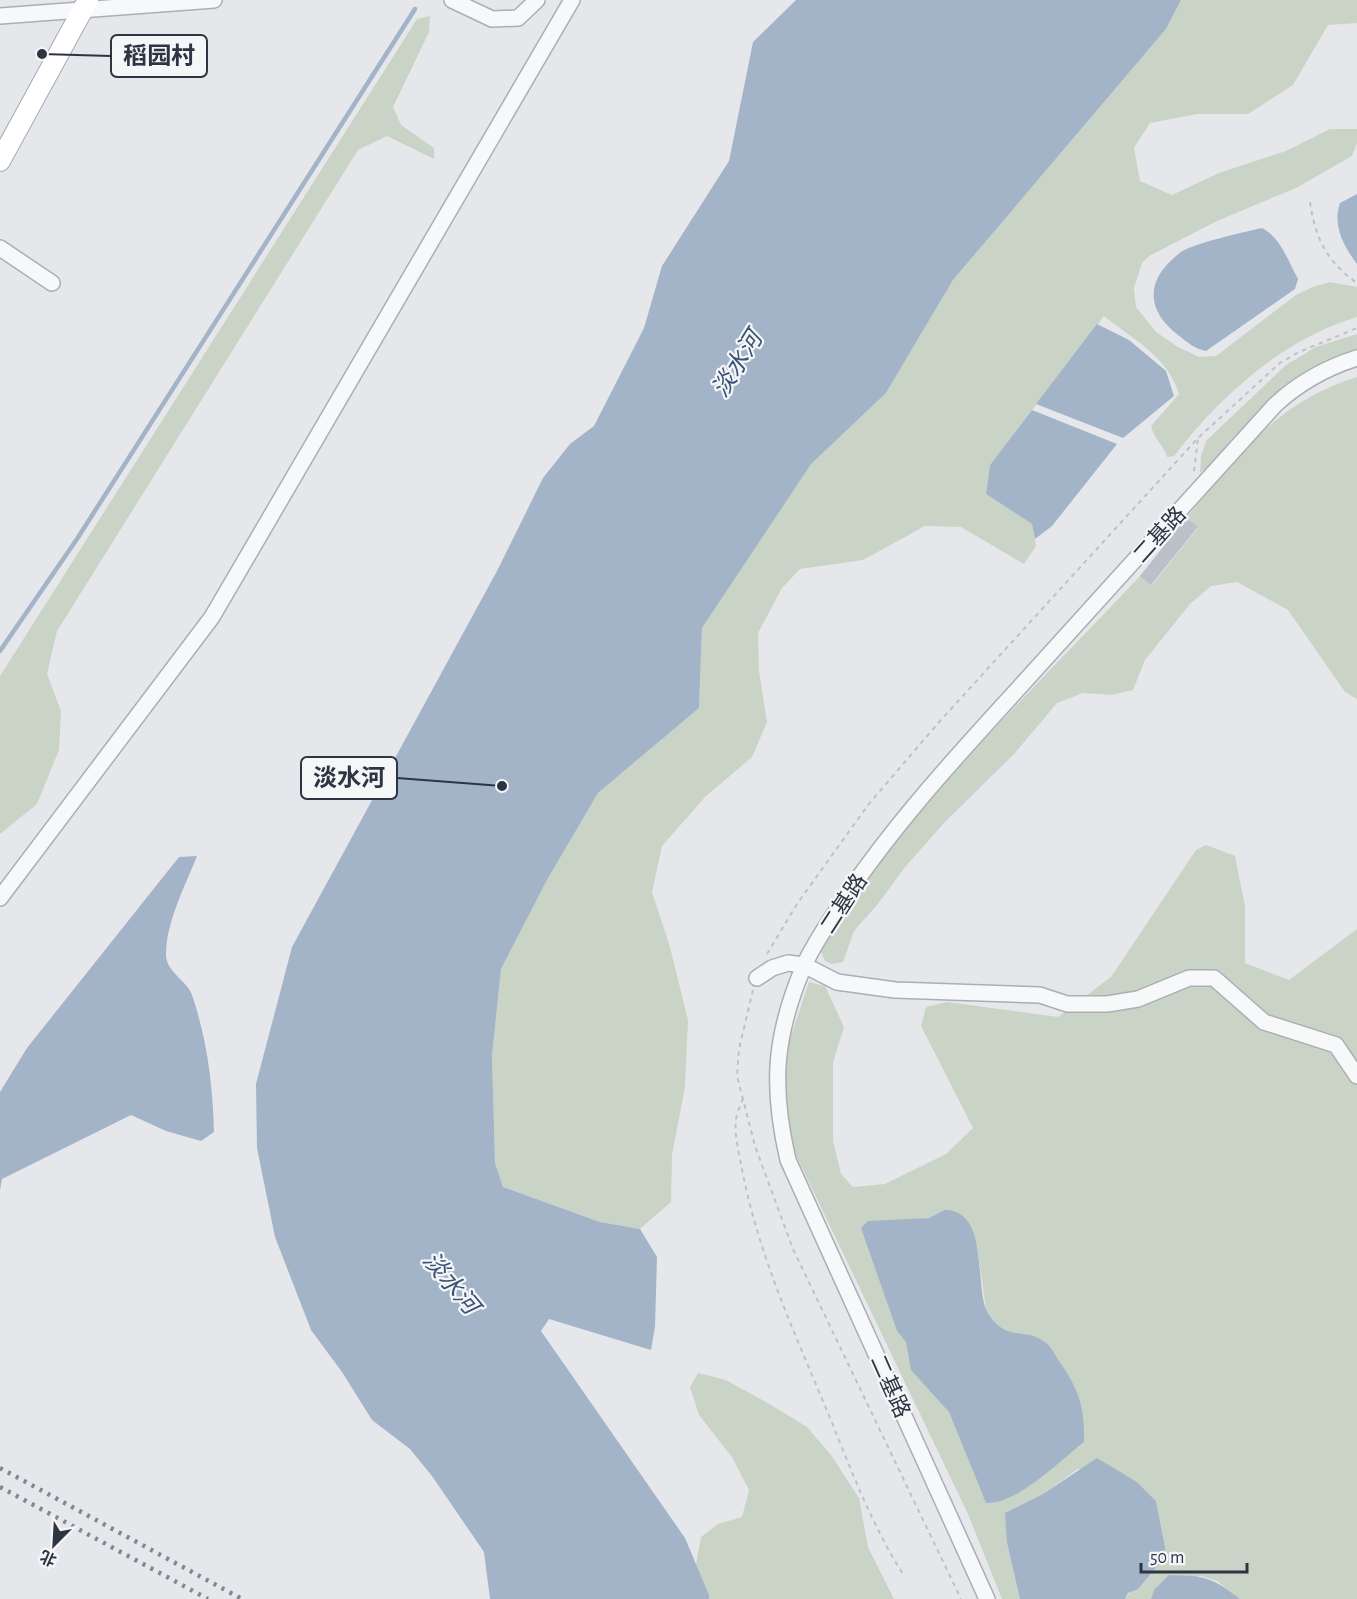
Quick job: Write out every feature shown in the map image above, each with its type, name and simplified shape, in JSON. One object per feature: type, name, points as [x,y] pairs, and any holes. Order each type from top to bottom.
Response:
[{"type":"main road","points":[[0,161],[85,5]]},
{"type":"street","points":[[0,16],[85,5],[214,0]]},
{"type":"street","points":[[452,0],[492,19],[518,18],[537,0]]},
{"type":"street","points":[[0,898],[212,617],[572,0]]},
{"type":"street","points":[[0,248],[52,283]]},
{"type":"street","name":"二基路","points":[[987,1599],[788,1160],[779,1120],[777,1061],[787,1016],[804,965],[872,857],[927,788],[1275,405],[1298,384],[1316,374],[1357,358]]},
{"type":"street","points":[[757,978],[772,968],[788,963],[804,965],[837,982],[895,990],[1041,995],[1067,1004],[1117,1003],[1138,999],[1189,978],[1214,978],[1264,1022],[1336,1045],[1357,1076]]},
{"type":"path","points":[[1310,202],[1317,236],[1325,254],[1337,268],[1357,283]]},
{"type":"path","points":[[961,1599],[793,1249],[755,1146],[737,1076],[739,1049],[757,978],[779,933],[868,805],[940,721],[1198,438],[1280,363],[1357,328]]},
{"type":"path","points":[[1191,498],[1198,438]]},
{"type":"path","points":[[743,1098],[736,1119],[737,1144],[758,1234],[797,1343],[845,1458],[892,1557],[903,1574]]},
{"type":"green space","points":[[1181,0],[1357,0],[1357,23],[1328,25],[1293,85],[1248,114],[1197,114],[1150,123],[1134,148],[1140,181],[1172,195],[1219,173],[1286,151],[1330,129],[1357,129],[1357,143],[1352,156],[1296,188],[1217,221],[1149,256],[1142,263],[1134,288],[1136,307],[1156,332],[1178,347],[1199,357],[1216,356],[1296,295],[1330,282],[1357,287],[1357,317],[1304,340],[1255,372],[1212,412],[1174,456],[1167,457],[1151,426],[1179,394],[1174,381],[1167,369],[1148,349],[1104,316],[990,465],[986,494],[1032,524],[1036,546],[1024,564],[961,527],[925,526],[863,560],[800,569],[782,588],[758,633],[759,671],[767,722],[752,757],[705,797],[662,846],[652,892],[670,947],[688,1020],[685,1087],[672,1155],[671,1202],[640,1229],[600,1222],[503,1187],[495,1163],[492,1056],[501,969],[547,880],[598,793],[699,708],[702,628],[811,463],[886,393],[953,280],[1166,29]]},
{"type":"green space","points":[[430,16],[429,32],[393,107],[401,125],[434,148],[434,159],[387,136],[358,150],[57,631],[47,674],[61,711],[59,750],[37,804],[0,834],[0,676],[417,19]]},
{"type":"green space","points":[[1357,334],[1357,352],[1330,361],[1200,473],[1201,456],[1206,441],[1286,365],[1316,347]]},
{"type":"green space","points":[[1357,377],[1357,699],[1345,692],[1288,610],[1237,582],[1211,586],[1190,604],[1145,660],[1133,690],[1112,695],[1083,693],[1057,703],[1015,753],[944,823],[906,866],[854,931],[843,962],[832,964],[825,961],[820,949],[854,898],[930,801],[1012,710],[1140,576],[1152,585],[1198,528],[1186,518],[1242,453],[1281,416],[1303,401]]},
{"type":"green space","points":[[1206,845],[1235,856],[1245,906],[1245,963],[1289,980],[1357,929],[1357,1599],[1240,1599],[1217,1581],[1201,1576],[1154,1590],[1151,1599],[1125,1599],[1165,1547],[1156,1501],[1137,1482],[1078,1469],[1043,1494],[1007,1543],[1020,1599],[1002,1599],[968,1514],[795,1153],[784,1099],[788,1045],[809,982],[825,986],[844,1027],[833,1062],[833,1141],[841,1174],[853,1187],[885,1184],[946,1154],[973,1128],[921,1026],[926,1007],[947,1002],[1058,1017],[1111,977],[1196,850]],"holes":[[[944,1210],[977,1245],[986,1309],[999,1328],[1020,1336],[1032,1337],[1084,1442],[1064,1458],[982,1493],[949,1411],[912,1370],[906,1341],[897,1331],[862,1228],[868,1222],[929,1218]]]},
{"type":"green space","points":[[698,1373],[726,1380],[807,1427],[831,1455],[859,1498],[868,1547],[894,1599],[709,1599],[696,1564],[701,1537],[718,1524],[742,1517],[749,1490],[732,1457],[699,1415],[690,1387]]},
{"type":"water","points":[[796,0],[1181,0],[1166,29],[953,280],[886,393],[811,464],[702,628],[699,708],[598,793],[547,880],[501,969],[492,1056],[495,1163],[503,1187],[600,1222],[640,1229],[657,1257],[655,1327],[651,1350],[549,1319],[541,1331],[685,1538],[709,1599],[490,1599],[484,1552],[432,1476],[410,1449],[372,1420],[342,1372],[311,1330],[275,1237],[257,1148],[256,1084],[292,947],[497,571],[543,478],[570,444],[594,426],[644,328],[662,266],[729,161],[753,42]]},
{"type":"water","points":[[1357,194],[1357,264],[1344,243],[1337,219],[1340,203]]},
{"type":"water","points":[[1262,228],[1269,232],[1279,244],[1287,258],[1298,279],[1295,289],[1206,351],[1195,347],[1178,335],[1159,315],[1154,294],[1161,272],[1181,252],[1197,245]]},
{"type":"water","points":[[1097,324],[1129,340],[1166,371],[1174,396],[1123,438],[1036,404]]},
{"type":"water","points":[[1032,410],[1117,444],[1052,526],[1035,539],[1032,524],[986,494],[990,465]]},
{"type":"water","points":[[197,856],[173,916],[166,953],[172,971],[192,995],[202,1028],[212,1097],[214,1132],[201,1141],[166,1131],[131,1115],[2,1179],[0,1190],[0,1092],[27,1048],[179,857]]},
{"type":"water","points":[[944,1210],[959,1213],[968,1222],[974,1235],[983,1300],[987,1311],[1001,1328],[1037,1337],[1047,1344],[1076,1390],[1082,1409],[1084,1442],[1038,1480],[1011,1497],[998,1502],[986,1503],[949,1412],[911,1370],[906,1342],[897,1331],[861,1228],[868,1221],[929,1218]]},
{"type":"water","points":[[1097,1458],[1137,1482],[1156,1501],[1165,1547],[1163,1559],[1138,1589],[1128,1593],[1125,1599],[1020,1599],[1007,1543],[1005,1513],[1043,1494]]},
{"type":"water","points":[[1169,1575],[1208,1579],[1240,1599],[1151,1599],[1154,1590]]},
{"type":"building","points":[[1186,518],[1198,527],[1151,585],[1140,576]]},
{"type":"waterway","points":[[0,651],[77,539],[415,9]]},
{"type":"railway","points":[[0,1468],[242,1599]]},
{"type":"railway","points":[[0,1487],[208,1599]]},
{"type":"place","name":"稻园村","points":[[42,54]]},
{"type":"place","name":"淡水河","points":[[502,786]]}]
